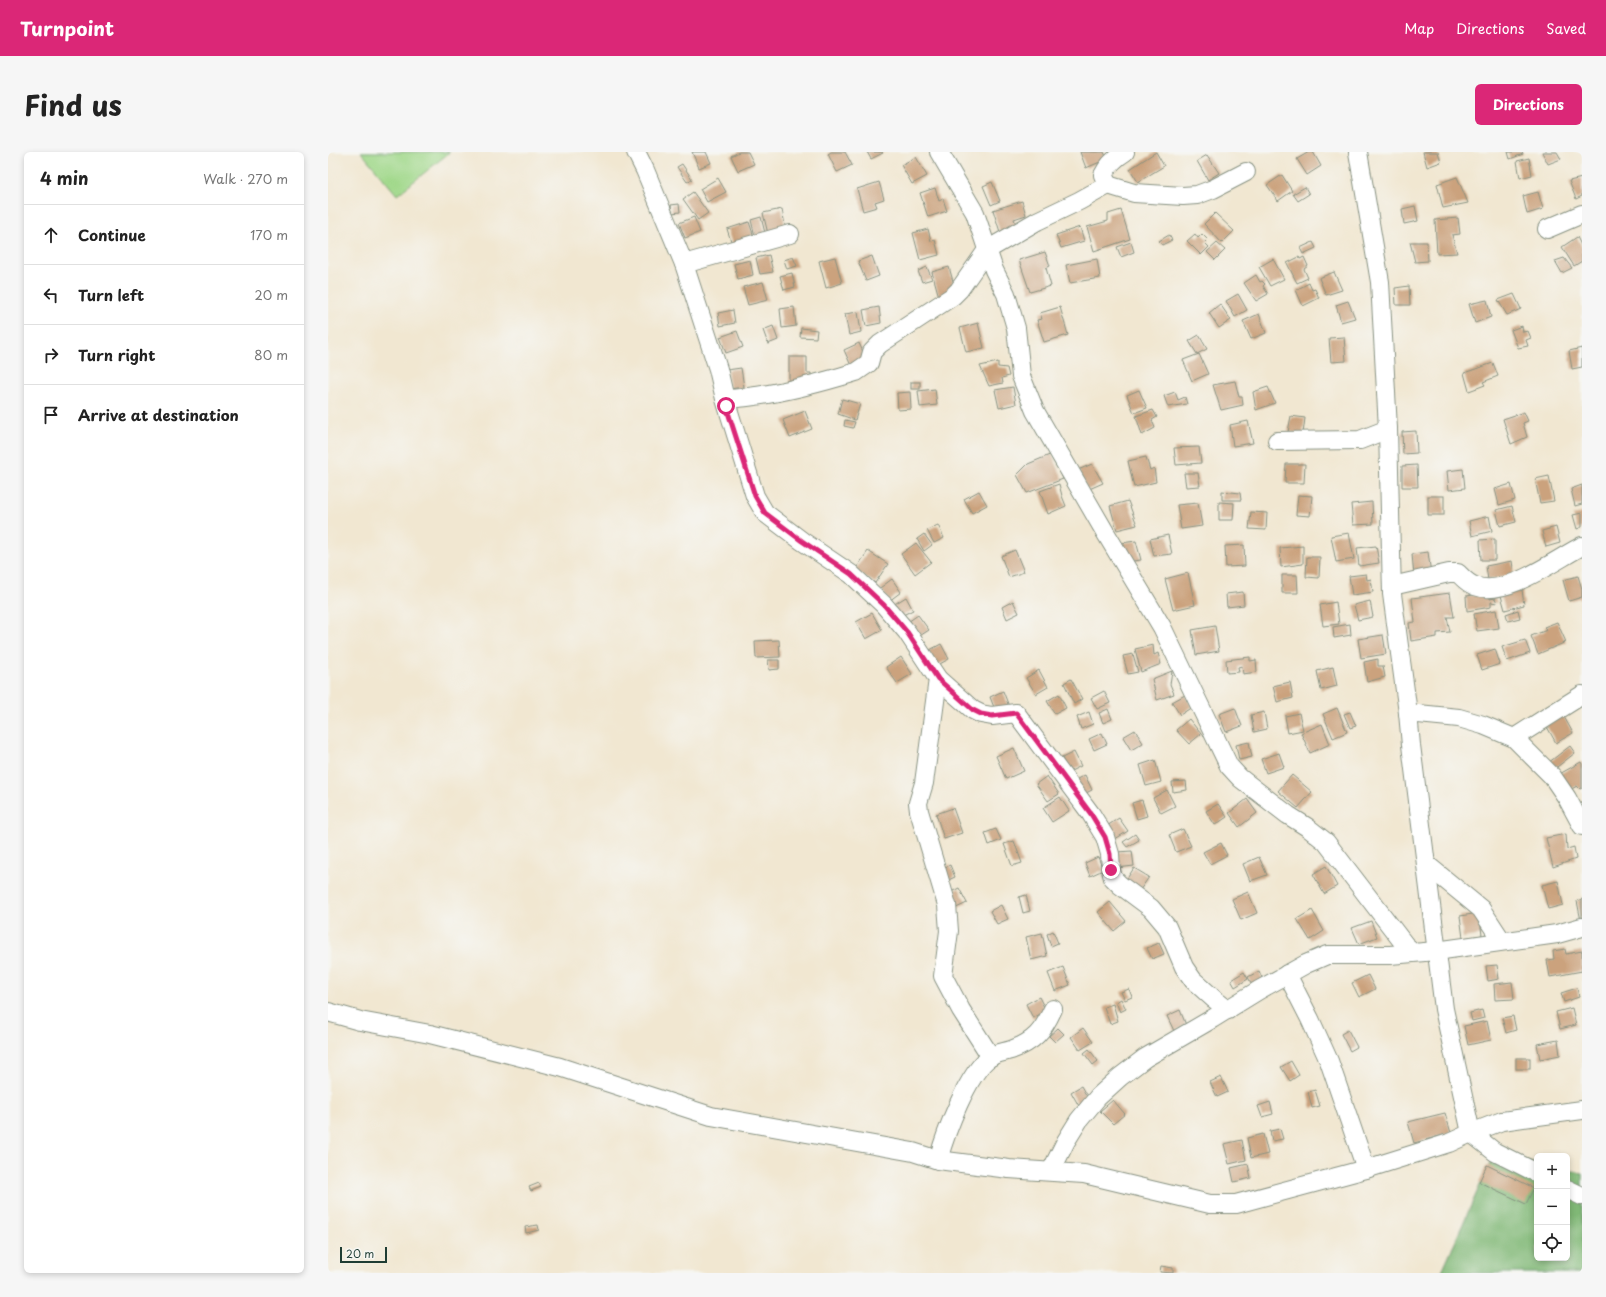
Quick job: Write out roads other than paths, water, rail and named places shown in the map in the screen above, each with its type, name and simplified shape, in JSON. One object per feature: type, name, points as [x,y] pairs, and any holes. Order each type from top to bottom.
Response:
[{"type":"street","points":[[636,152],[648,176],[684,264],[718,369],[725,399],[755,496],[765,513],[802,541],[851,574],[884,605],[907,632],[938,679],[973,710],[981,714],[992,716],[1016,713],[1091,814],[1105,837],[1110,854],[1113,878],[1151,908],[1167,927],[1184,967],[1193,980],[1228,1010]]},
{"type":"street","points":[[938,152],[975,213],[994,270],[1006,294],[1016,328],[1021,376],[1035,411],[1162,627],[1229,766],[1240,778],[1326,842],[1405,945],[1413,952]]},
{"type":"street","points":[[1108,185],[1103,175],[1116,158],[1125,152]]},
{"type":"street","points":[[1358,152],[1380,282],[1388,429],[1392,586],[1408,713],[1410,745],[1444,1009],[1471,1133],[1495,1152],[1534,1172]]},
{"type":"street","points":[[725,399],[756,396],[788,390],[856,372],[869,363],[872,352],[880,344],[953,296],[959,290],[987,250],[1037,221],[1108,185],[1134,193],[1183,196],[1197,194],[1213,189],[1246,172]]},
{"type":"street","points":[[1547,229],[1582,214]]},
{"type":"street","points":[[684,264],[790,234]]},
{"type":"street","points":[[1277,441],[1360,440],[1388,429]]},
{"type":"street","points":[[1392,586],[1449,573],[1458,573],[1467,582],[1476,587],[1503,587],[1523,579],[1582,546]]},
{"type":"street","points":[[938,679],[924,783],[918,803],[919,811],[947,905],[949,931],[943,976],[961,1010],[991,1057]]},
{"type":"street","points":[[1514,738],[1582,695]]},
{"type":"street","points":[[1408,713],[1460,718],[1483,725],[1514,738],[1552,776],[1567,798],[1582,826]]},
{"type":"street","points":[[1426,864],[1481,909],[1502,941]]},
{"type":"street","points":[[1051,1171],[1066,1141],[1079,1120],[1098,1097],[1145,1058],[1288,974],[1327,955],[1366,956],[1436,951],[1557,934],[1582,927]]},
{"type":"street","points":[[1288,974],[1329,1060],[1366,1169]]},
{"type":"street","points":[[938,1160],[943,1142],[963,1096],[977,1071],[991,1057],[1016,1048],[1037,1036],[1047,1022],[1053,1009]]},
{"type":"street","points":[[328,1012],[430,1034],[560,1066],[711,1116],[913,1152],[938,1160],[1009,1169],[1084,1174],[1210,1204],[1236,1204],[1366,1169],[1449,1143],[1502,1121],[1582,1110]]},
{"type":"street","points":[[1570,1190],[1582,1196]]}]
